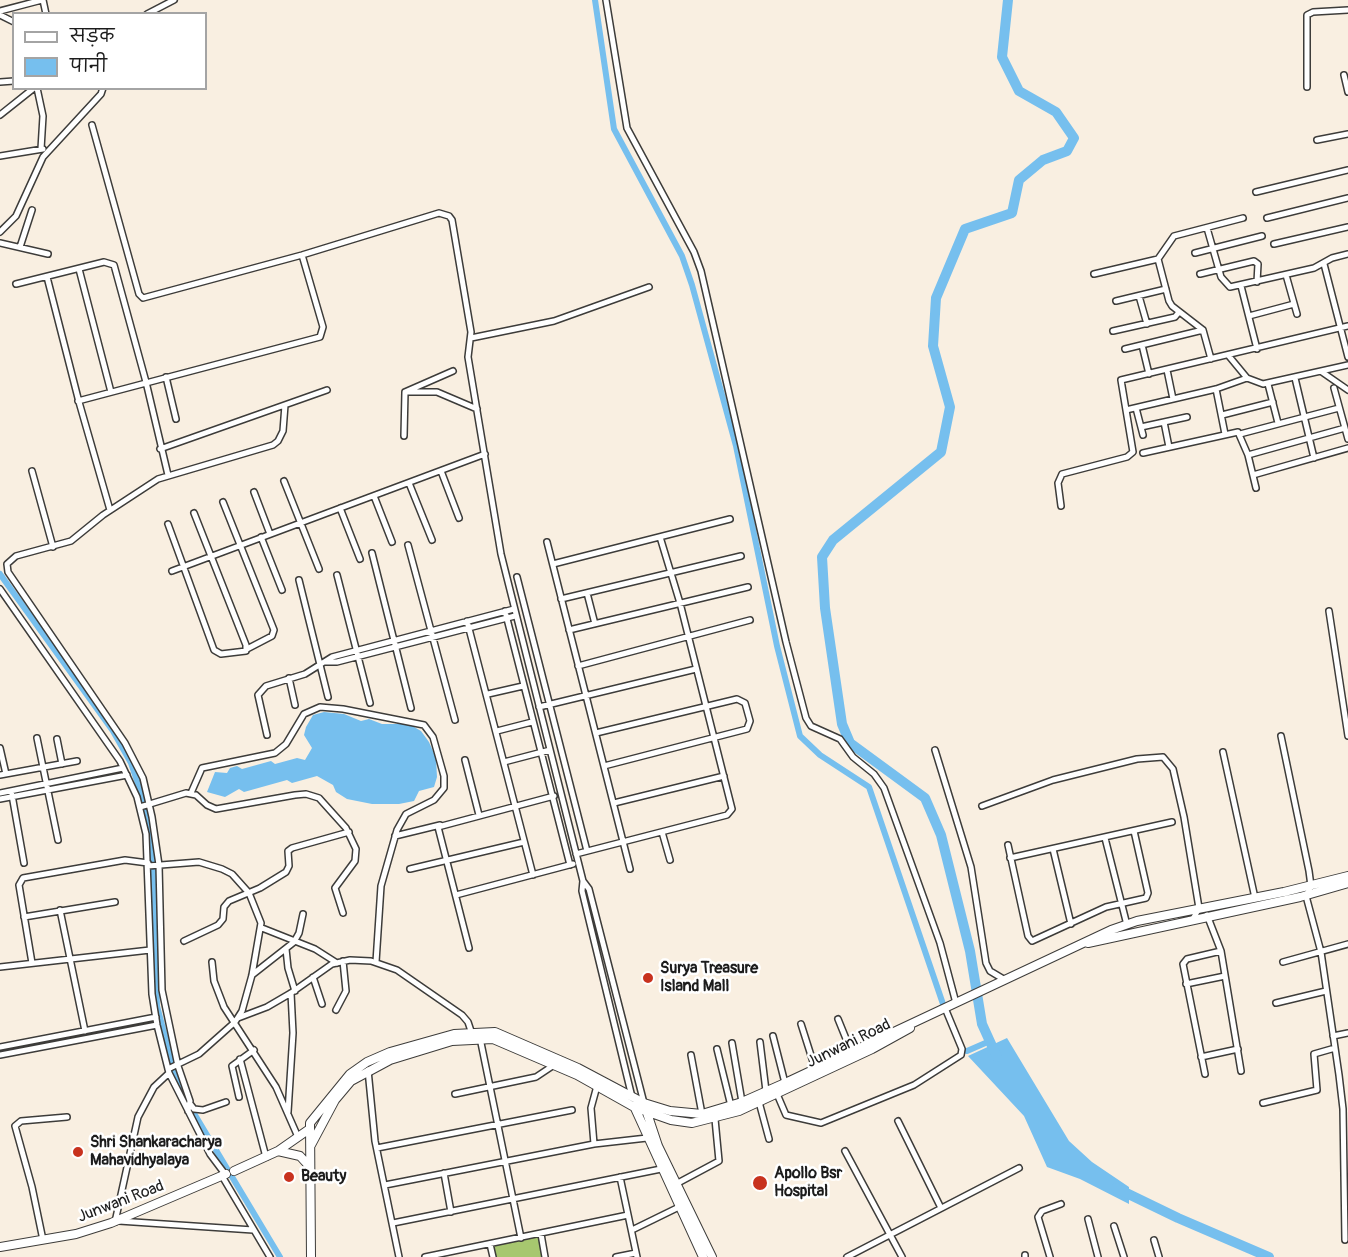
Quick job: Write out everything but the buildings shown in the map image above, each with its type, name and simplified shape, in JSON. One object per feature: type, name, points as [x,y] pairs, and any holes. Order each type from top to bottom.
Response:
[{"type":"main road","points":[[913,1025],[1080,944],[1127,925],[1348,876]]},
{"type":"main road","points":[[1080,944],[1207,915],[1306,896],[1348,883]]},
{"type":"main road","name":"Junwani Road","points":[[475,1036],[509,1044],[597,1086],[634,1107],[702,1114],[742,1102],[913,1025]]},
{"type":"main road","name":"Junwani Road","points":[[234,1171],[278,1151],[308,1130],[316,1115],[350,1074],[375,1059],[423,1046],[495,1032],[578,1068],[632,1097],[645,1107],[681,1122],[715,1119],[759,1102],[895,1038],[913,1025]]},
{"type":"main road","name":"Junwani Road","points":[[312,1145],[335,1101],[351,1081],[368,1070],[423,1046]]},
{"type":"main road","points":[[632,1097],[646,1137],[703,1257]]},
{"type":"main road","points":[[645,1107],[676,1184],[712,1257]]},
{"type":"main road","points":[[308,1130],[312,1145],[310,1167],[311,1257]]},
{"type":"main road","points":[[278,1151],[300,1156],[310,1167]]},
{"type":"main road","name":"Junwani Road","points":[[0,1247],[76,1234],[116,1221],[225,1175]]},
{"type":"street","points":[[0,13],[43,0]]},
{"type":"street","points":[[151,12],[174,0]]},
{"type":"street","points":[[606,0],[627,128],[694,252],[701,271],[786,642],[806,718],[812,726],[840,739],[853,757],[874,774],[884,788],[939,943],[956,1003]]},
{"type":"street","points":[[1307,87],[1307,15],[1313,12],[1348,10]]},
{"type":"street","points":[[1344,75],[1348,92]]},
{"type":"street","points":[[0,115],[32,90]]},
{"type":"street","points":[[36,90],[42,116],[41,149]]},
{"type":"street","points":[[0,232],[16,216],[27,187],[50,149],[102,90]]},
{"type":"street","points":[[92,125],[141,297],[148,298],[444,213],[452,220],[471,338],[468,357],[500,547],[583,881],[582,891],[623,1052],[632,1097]]},
{"type":"street","points":[[1317,140],[1348,134]]},
{"type":"street","points":[[0,156],[50,149]]},
{"type":"street","points":[[1256,192],[1348,170]]},
{"type":"street","points":[[1267,218],[1348,198]]},
{"type":"street","points":[[20,247],[32,210]]},
{"type":"street","points":[[1094,274],[1158,259],[1171,238],[1243,218]]},
{"type":"street","points":[[1274,244],[1348,227]]},
{"type":"street","points":[[1208,228],[1212,249],[1227,285],[1241,286],[1286,275],[1348,254]]},
{"type":"street","points":[[1195,253],[1262,236]]},
{"type":"street","points":[[0,243],[48,254]]},
{"type":"street","points":[[78,401],[320,338],[323,327],[302,255]]},
{"type":"street","points":[[1158,259],[1172,306],[1203,330],[1211,359]]},
{"type":"street","points":[[16,284],[104,262],[114,265],[146,382],[168,475]]},
{"type":"street","points":[[1200,274],[1257,262],[1257,282]]},
{"type":"street","points":[[1324,264],[1348,357]]},
{"type":"street","points":[[79,270],[111,392]]},
{"type":"street","points":[[1286,275],[1297,314]]},
{"type":"street","points":[[47,277],[78,401],[110,510]]},
{"type":"street","points":[[1241,286],[1257,349]]},
{"type":"street","points":[[471,338],[540,325],[649,287]]},
{"type":"street","points":[[1116,301],[1166,289]]},
{"type":"street","points":[[1139,296],[1147,324]]},
{"type":"street","points":[[1249,316],[1294,304]]},
{"type":"street","points":[[1113,331],[1175,317],[1179,312]]},
{"type":"street","points":[[1061,506],[1058,483],[1062,474],[1127,457],[1133,452],[1120,381],[1348,326]]},
{"type":"street","points":[[1125,349],[1203,330]]},
{"type":"street","points":[[1142,345],[1149,374]]},
{"type":"street","points":[[1228,355],[1247,378],[1268,384],[1348,365]]},
{"type":"street","points":[[1167,370],[1173,399]]},
{"type":"street","points":[[405,392],[453,371]]},
{"type":"street","points":[[1322,372],[1348,390]]},
{"type":"street","points":[[166,377],[176,419]]},
{"type":"street","points":[[1126,410],[1216,389],[1247,378]]},
{"type":"street","points":[[1295,378],[1314,458]]},
{"type":"street","points":[[1268,384],[1278,423]]},
{"type":"street","points":[[1334,388],[1348,439]]},
{"type":"street","points":[[1216,389],[1225,434]]},
{"type":"street","points":[[160,449],[327,390]]},
{"type":"street","points":[[405,392],[437,392],[477,409]]},
{"type":"street","points":[[404,436],[405,392]]},
{"type":"street","points":[[1222,415],[1273,402]]},
{"type":"street","points":[[189,1108],[172,1069],[162,990],[153,865],[140,772],[125,743],[8,572],[8,562],[16,556],[71,541],[137,491],[168,475],[273,445],[283,431],[285,405]]},
{"type":"street","points":[[1136,408],[1143,435]]},
{"type":"street","points":[[1143,453],[1225,434],[1240,434],[1339,408]]},
{"type":"street","points":[[1141,427],[1187,417]]},
{"type":"street","points":[[1164,422],[1169,447]]},
{"type":"street","points":[[1248,455],[1345,428]]},
{"type":"street","points":[[1240,434],[1256,488]]},
{"type":"street","points":[[1253,475],[1348,448]]},
{"type":"street","points":[[172,571],[485,454]]},
{"type":"street","points":[[32,471],[53,547]]},
{"type":"street","points":[[441,471],[459,518]]},
{"type":"street","points":[[284,481],[319,569]]},
{"type":"street","points":[[409,483],[432,540]]},
{"type":"street","points":[[254,492],[270,534]]},
{"type":"street","points":[[374,496],[392,542]]},
{"type":"street","points":[[168,524],[214,650],[222,654],[242,652],[272,636],[274,630],[223,502]]},
{"type":"street","points":[[340,508],[360,559]]},
{"type":"street","points":[[194,513],[247,648]]},
{"type":"street","points":[[553,564],[730,519]]},
{"type":"street","points":[[261,537],[282,590]]},
{"type":"street","points":[[576,854],[730,813],[732,805],[680,603],[660,537]]},
{"type":"street","points":[[547,542],[630,869]]},
{"type":"street","points":[[408,545],[455,720]]},
{"type":"street","points":[[372,553],[411,708]]},
{"type":"street","points":[[561,599],[741,556]]},
{"type":"street","points":[[337,575],[370,703]]},
{"type":"street","points":[[517,577],[587,851]]},
{"type":"street","points":[[299,580],[323,663],[328,696]]},
{"type":"street","points":[[569,630],[748,587]]},
{"type":"street","points":[[0,589],[123,768],[145,806],[146,834],[153,865],[150,950],[157,1025],[172,1069],[210,1154],[225,1175],[253,1230],[270,1257]]},
{"type":"street","points":[[587,593],[595,624]]},
{"type":"street","points":[[395,643],[433,637],[505,611],[515,612]]},
{"type":"street","points":[[505,611],[570,865]]},
{"type":"street","points":[[1329,611],[1348,736]]},
{"type":"street","points":[[267,735],[259,691],[266,686],[323,663],[395,643],[431,630],[507,618],[515,612]]},
{"type":"street","points":[[578,666],[688,639],[750,620]]},
{"type":"street","points":[[468,624],[488,694],[533,875]]},
{"type":"street","points":[[539,707],[696,669]]},
{"type":"street","points":[[289,678],[296,705]]},
{"type":"street","points":[[488,694],[523,686]]},
{"type":"street","points":[[1341,692],[1348,690]]},
{"type":"street","points":[[596,733],[740,699],[745,703],[750,721],[747,729],[604,766]]},
{"type":"street","points":[[191,794],[202,768],[282,749],[298,722],[312,709],[331,707],[424,725],[433,737],[444,776],[444,788],[434,800],[406,814],[395,836],[381,886],[376,962]]},
{"type":"street","points":[[497,731],[532,722]]},
{"type":"street","points":[[1281,736],[1311,886],[1306,896],[1321,952],[1343,1109],[1346,1175],[1345,1240]]},
{"type":"street","points":[[37,738],[58,840]]},
{"type":"street","points":[[57,739],[62,764]]},
{"type":"street","points":[[0,748],[3,775],[77,761]]},
{"type":"street","points":[[504,762],[550,750]]},
{"type":"street","points":[[935,750],[971,867],[986,963],[990,971],[1001,982]]},
{"type":"street","points":[[1223,752],[1256,898]]},
{"type":"street","points":[[982,806],[1053,780],[1137,759],[1163,757],[1170,763],[1179,792],[1199,908],[1193,919]]},
{"type":"street","points":[[465,760],[479,815]]},
{"type":"street","points":[[48,787],[123,768]]},
{"type":"street","points":[[0,799],[11,794],[48,787],[127,775]]},
{"type":"street","points":[[614,803],[724,776]]},
{"type":"street","points":[[0,793],[11,794]]},
{"type":"street","points":[[145,806],[186,793],[207,806],[226,809],[295,795],[312,795],[320,798],[349,832],[356,849],[356,856],[335,888],[343,913]]},
{"type":"street","points":[[11,794],[24,863]]},
{"type":"street","points":[[395,836],[561,794]]},
{"type":"street","points":[[1010,858],[1172,822]]},
{"type":"street","points":[[440,825],[438,830],[469,948]]},
{"type":"street","points":[[1008,845],[1029,939],[1038,939],[1121,902],[1147,896],[1134,831]]},
{"type":"street","points":[[184,941],[218,925],[223,919],[226,904],[286,872],[289,866],[288,851],[292,848],[349,832]]},
{"type":"street","points":[[662,832],[670,860]]},
{"type":"street","points":[[1106,838],[1127,925]]},
{"type":"street","points":[[410,869],[524,842]]},
{"type":"street","points":[[1053,849],[1071,924]]},
{"type":"street","points":[[32,963],[19,885],[23,878],[125,860],[153,865],[209,863],[232,874],[249,893],[258,912],[262,928],[252,975],[236,1020]]},
{"type":"street","points":[[456,895],[578,863]]},
{"type":"street","points":[[583,881],[589,889],[645,1107]]},
{"type":"street","points":[[24,917],[115,902]]},
{"type":"street","points":[[60,910],[85,1030]]},
{"type":"street","points":[[252,975],[294,942],[299,933],[303,914]]},
{"type":"street","points":[[1207,915],[1221,951],[1241,1071]]},
{"type":"street","points":[[262,928],[315,949],[337,963]]},
{"type":"street","points":[[1283,962],[1348,944]]},
{"type":"street","points":[[286,949],[293,992],[288,1113]]},
{"type":"street","points":[[0,967],[150,950]]},
{"type":"street","points":[[1205,1074],[1186,984],[1184,960],[1221,951]]},
{"type":"street","points":[[336,1010],[346,991],[344,961]]},
{"type":"street","points":[[253,1230],[116,1221],[138,1117],[154,1088],[172,1069],[199,1054],[236,1020],[267,1007],[337,963],[344,961],[376,962],[397,970],[462,1015],[468,1022],[475,1036],[489,1086],[521,1238]]},
{"type":"street","points":[[212,962],[220,996],[276,1087],[298,1137]]},
{"type":"street","points":[[1186,984],[1225,976]]},
{"type":"street","points":[[314,977],[322,1004]]},
{"type":"street","points":[[1276,1003],[1326,991]]},
{"type":"street","points":[[777,1094],[786,1116],[821,1122],[914,1085],[961,1055],[962,1049],[945,1008]]},
{"type":"street","points":[[0,1047],[156,1017]]},
{"type":"street","points":[[838,1019],[851,1051]]},
{"type":"street","points":[[801,1024],[815,1068]]},
{"type":"street","points":[[0,1055],[157,1025]]},
{"type":"street","points":[[1333,1036],[1348,1033]]},
{"type":"street","points":[[773,1036],[785,1083]]},
{"type":"street","points":[[760,1042],[766,1091]]},
{"type":"street","points":[[732,1044],[742,1102]]},
{"type":"street","points":[[1201,1057],[1238,1048]]},
{"type":"street","points":[[1263,1103],[1317,1090],[1314,1054],[1335,1048]]},
{"type":"street","points":[[717,1049],[730,1106]]},
{"type":"street","points":[[239,1097],[232,1066],[254,1050]]},
{"type":"street","points":[[623,1052],[630,1050]]},
{"type":"street","points":[[691,1055],[702,1114]]},
{"type":"street","points":[[240,1059],[266,1157]]},
{"type":"street","points":[[455,1094],[536,1077],[554,1065]]},
{"type":"street","points":[[368,1070],[377,1149],[399,1257]]},
{"type":"street","points":[[594,1144],[591,1108],[597,1086]]},
{"type":"street","points":[[189,1108],[203,1110],[226,1102]]},
{"type":"street","points":[[759,1102],[769,1139]]},
{"type":"street","points":[[377,1149],[497,1123],[572,1110]]},
{"type":"street","points":[[43,1240],[32,1187],[15,1126],[21,1121],[66,1117]]},
{"type":"street","points":[[676,1184],[719,1161],[715,1119]]},
{"type":"street","points":[[898,1121],[941,1208]]},
{"type":"street","points":[[384,1185],[594,1144],[646,1137]]},
{"type":"street","points":[[845,1150],[902,1257]]},
{"type":"street","points":[[847,1257],[1019,1168]]},
{"type":"street","points":[[393,1223],[661,1169]]},
{"type":"street","name":"Junwani Road","points":[[225,1175],[234,1171]]},
{"type":"street","points":[[444,1173],[451,1212]]},
{"type":"street","points":[[616,1257],[637,1255],[620,1177]]},
{"type":"street","points":[[1050,1257],[1038,1217],[1042,1211],[1061,1204]]},
{"type":"street","points":[[632,1230],[679,1207]]},
{"type":"street","points":[[425,1257],[628,1215]]},
{"type":"street","points":[[1088,1219],[1098,1257]]},
{"type":"street","points":[[1114,1226],[1124,1257]]},
{"type":"street","points":[[541,1234],[545,1257]]},
{"type":"street","points":[[1154,1240],[1159,1257]]},
{"type":"street","points":[[490,1244],[493,1257]]},
{"type":"green space","points":[[541,1234],[545,1257],[493,1257],[490,1244]]},
{"type":"water","points":[[324,712],[344,714],[361,721],[369,719],[382,724],[409,724],[421,731],[436,758],[437,777],[434,787],[419,791],[414,801],[399,804],[372,804],[347,799],[336,792],[333,785],[317,776],[292,783],[287,780],[244,792],[239,789],[225,797],[207,792],[215,772],[227,773],[230,768],[237,766],[242,769],[271,761],[275,764],[297,758],[305,760],[312,748],[304,735],[306,727],[313,715]]},
{"type":"water","points":[[1007,1038],[1069,1141],[1092,1162],[1129,1187],[1129,1204],[1080,1179],[1047,1167],[1024,1116],[968,1056]]},
{"type":"waterway","points":[[595,0],[614,129],[682,256],[692,285],[736,446],[777,646],[800,736],[820,755],[869,787],[944,1007]]},
{"type":"waterway","points":[[997,1057],[982,1024],[970,951],[941,835],[925,798],[850,743],[842,724],[825,608],[822,557],[833,540],[941,452],[950,407],[933,346],[936,298],[965,229],[1012,213],[1019,180],[1043,160],[1067,151],[1074,138],[1056,112],[1019,91],[1002,57],[1008,0]]},
{"type":"waterway","points":[[0,574],[113,731],[131,763],[147,810],[152,843],[157,1006],[174,1071],[192,1110],[280,1257]]},
{"type":"waterway","points":[[967,1051],[990,1041]]},
{"type":"waterway","points":[[1116,1188],[1178,1218],[1269,1257]]},
{"type":"place","name":"Surya Treasure Island Mall","points":[[648,978]]},
{"type":"place","name":"Shri Shankaracharya Mahavidhyalaya","points":[[78,1152]]},
{"type":"place","name":"Beauty","points":[[289,1177]]},
{"type":"place","name":"Apollo Bsr Hospital","points":[[760,1183]]}]
